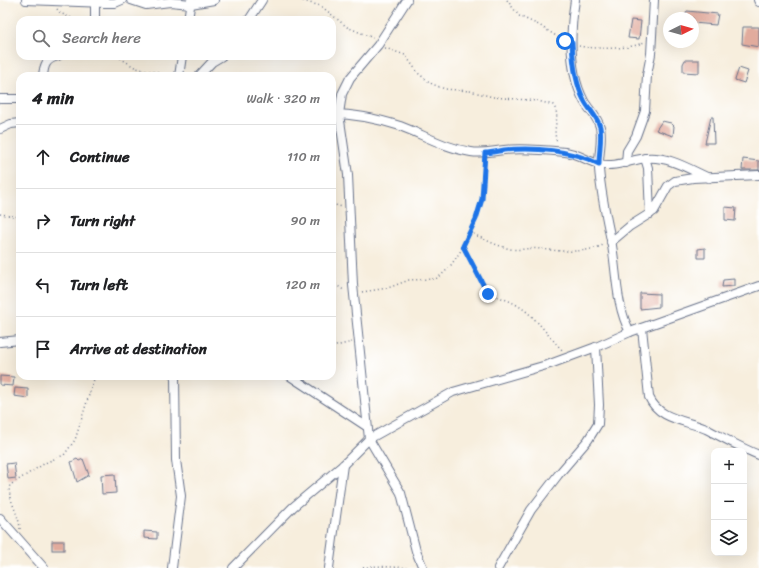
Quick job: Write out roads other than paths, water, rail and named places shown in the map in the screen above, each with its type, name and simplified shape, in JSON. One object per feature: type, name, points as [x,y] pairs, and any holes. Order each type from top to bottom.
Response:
[{"type":"street","points":[[26,0],[95,3],[115,3],[122,0]]},
{"type":"street","points":[[131,0],[146,5],[170,2],[214,0]]},
{"type":"street","points":[[252,16],[262,0]]},
{"type":"street","points":[[407,0],[379,44],[346,83],[336,114],[348,175],[354,294],[360,341],[366,426],[369,439],[401,493],[416,550],[423,568]]},
{"type":"street","points":[[575,0],[572,20],[574,68],[584,101],[595,116],[600,128],[599,164],[603,207],[611,242],[613,264],[624,317],[630,332]]},
{"type":"street","points":[[626,163],[627,151],[635,139],[645,115],[654,0]]},
{"type":"street","points":[[189,16],[191,2]]},
{"type":"street","points":[[95,3],[95,16]]},
{"type":"street","points":[[44,72],[48,60]]},
{"type":"street","points":[[180,72],[181,60]]},
{"type":"street","points":[[203,72],[215,60]]},
{"type":"street","points":[[0,100],[16,99]]},
{"type":"street","points":[[336,114],[370,118],[400,127],[436,143],[469,152],[485,153],[512,150],[563,152],[580,156],[599,164],[626,163],[645,158],[660,158],[677,162],[709,178]]},
{"type":"street","points":[[3,127],[16,124]]},
{"type":"street","points":[[645,158],[648,168],[650,214]]},
{"type":"street","points":[[611,242],[630,226],[656,209],[668,186],[672,183],[693,178],[759,175]]},
{"type":"street","points":[[233,568],[293,507],[343,465],[369,439],[453,392],[550,364],[596,347],[630,332],[759,286]]},
{"type":"street","points":[[642,328],[649,397],[654,406],[670,417],[705,429],[759,455]]},
{"type":"street","points":[[0,342],[16,340]]},
{"type":"street","points":[[498,568],[531,510],[588,440],[598,424],[599,405],[596,347]]},
{"type":"street","points":[[172,568],[181,496],[176,460],[174,380]]},
{"type":"street","points":[[296,380],[366,426]]},
{"type":"street","points":[[329,568],[343,465]]},
{"type":"street","points":[[0,518],[44,568]]}]
